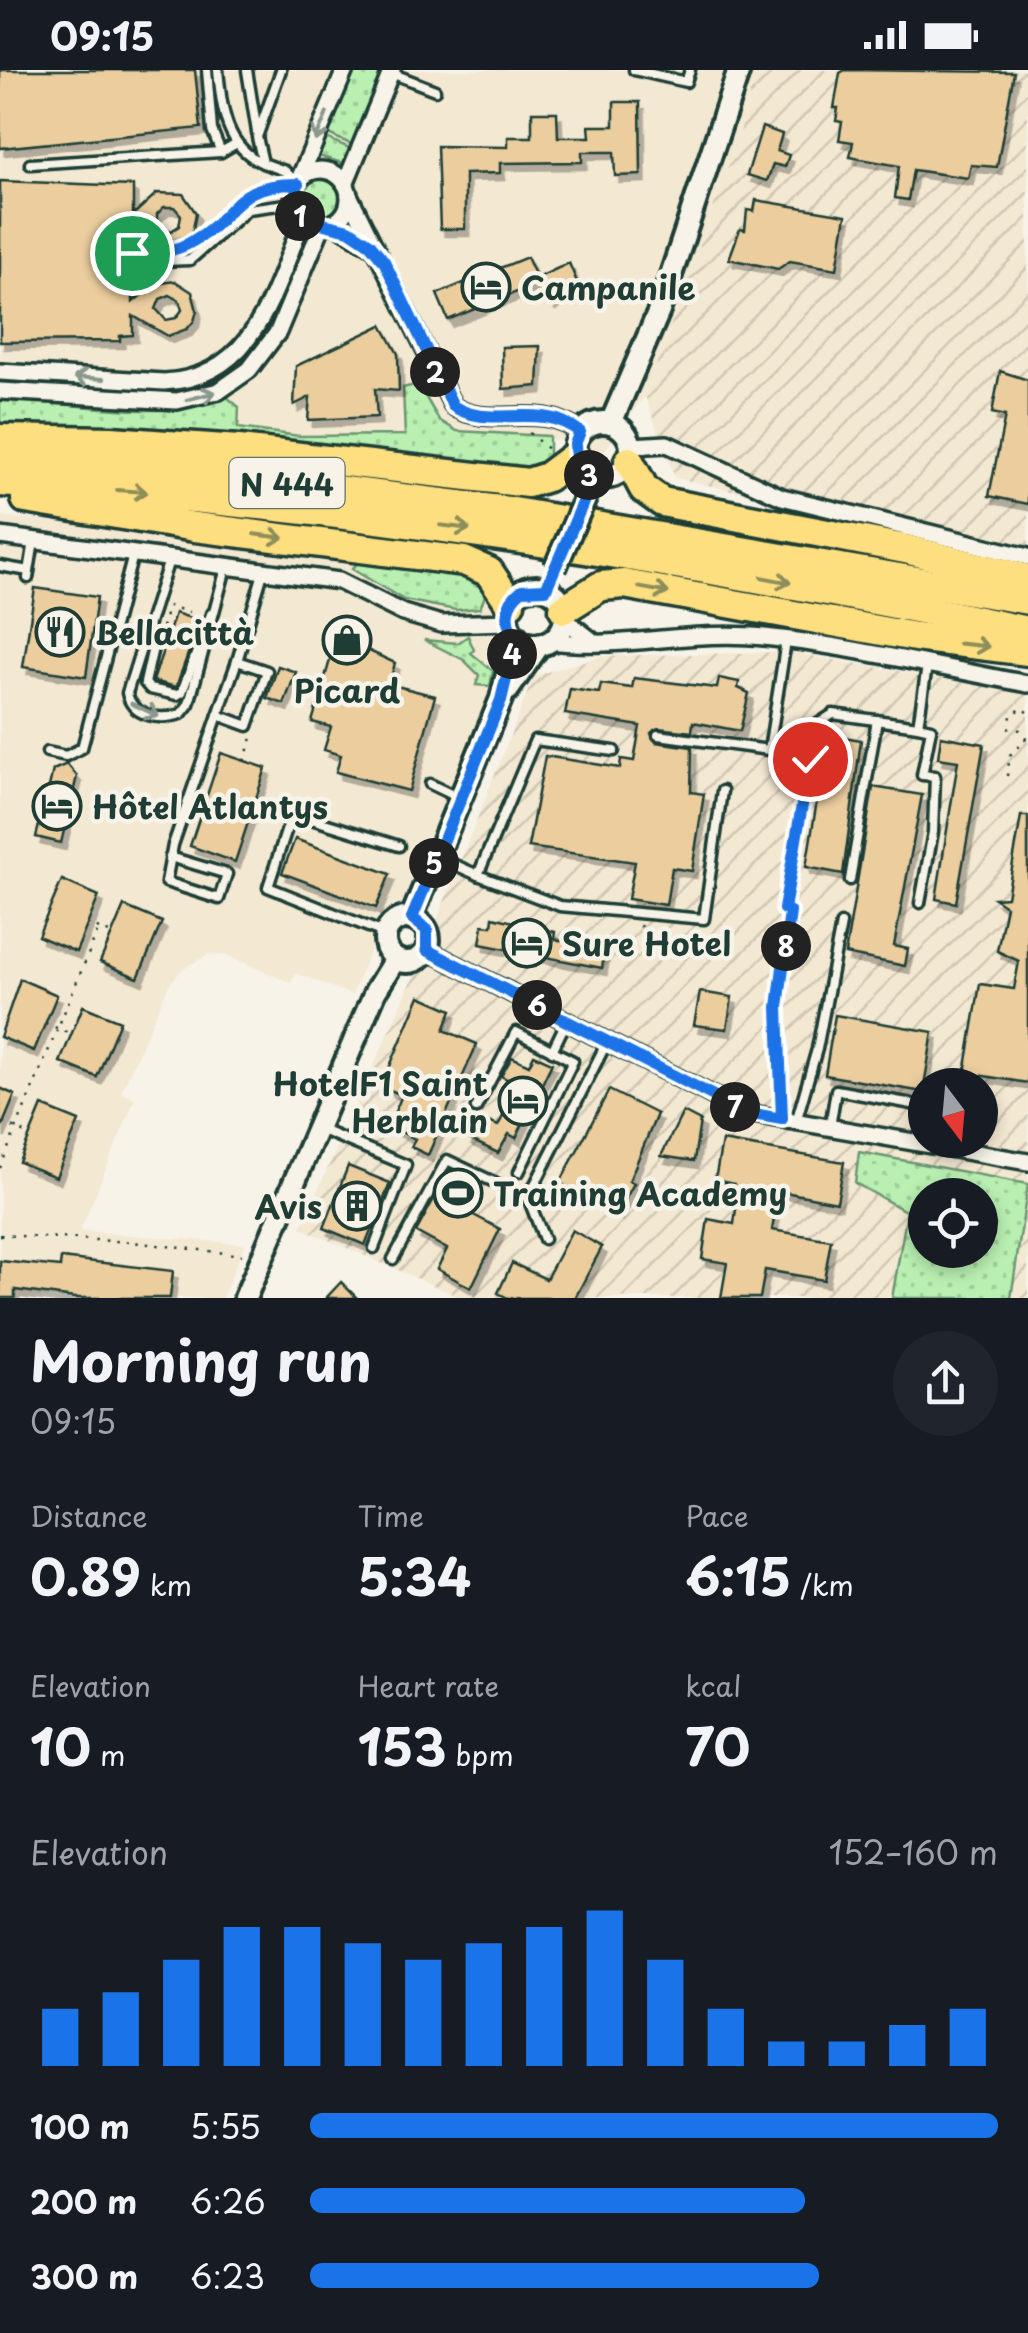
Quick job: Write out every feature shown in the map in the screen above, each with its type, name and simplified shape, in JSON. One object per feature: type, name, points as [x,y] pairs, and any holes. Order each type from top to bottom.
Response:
[{"type":"highway","points":[[0,439],[111,441],[308,456],[528,483],[547,477],[569,447]]},
{"type":"highway","points":[[630,454],[644,489],[662,502],[904,549],[1028,579]]},
{"type":"highway","name":"N 444","points":[[0,458],[250,479],[490,509],[1028,600]]},
{"type":"highway","name":"N 444","points":[[0,482],[242,502],[508,534],[718,569],[1028,632]]},
{"type":"highway","points":[[0,495],[168,523],[464,561],[489,572],[511,621]]},
{"type":"highway","points":[[558,606],[601,586],[624,584],[915,637],[1028,651]]},
{"type":"street","points":[[345,70],[298,184],[294,203],[303,219],[362,237],[384,261]]},
{"type":"street","points":[[611,423],[659,311],[738,70]]},
{"type":"street","points":[[0,391],[177,401],[219,391],[249,370],[278,332],[328,225],[346,212],[347,189],[391,72]]},
{"type":"street","points":[[298,184],[305,175],[321,170],[333,172],[347,189],[453,406],[469,414],[554,416],[590,487]]},
{"type":"street","points":[[0,372],[183,382],[213,371],[255,335],[303,219]]},
{"type":"street","points":[[569,447],[594,423],[611,423],[624,432],[630,454]]},
{"type":"street","points":[[412,918],[501,700],[545,642],[558,606],[555,568],[590,487],[612,477],[630,454],[651,442],[679,447],[782,497],[1028,557]]},
{"type":"street","points":[[0,536],[339,581],[403,613],[441,624],[511,621],[545,642],[694,636],[786,641],[1028,684]]},
{"type":"street","points":[[501,700],[511,621],[522,590],[558,606],[579,635],[594,643]]},
{"type":"street","points":[[412,918],[427,930],[427,950],[413,962],[395,959],[386,948],[386,934],[394,922],[412,918]]},
{"type":"street","points":[[427,950],[747,1113],[1028,1162]]},
{"type":"street","points":[[245,1298],[375,992],[395,959]]},
{"type":"lane","points":[[207,70],[212,130],[221,152]]},
{"type":"lane","points":[[218,70],[227,126],[244,155],[285,171],[298,184]]},
{"type":"lane","points":[[247,70],[263,163]]},
{"type":"lane","points":[[258,137],[281,70]]},
{"type":"lane","points":[[634,70],[686,82],[690,70]]},
{"type":"lane","points":[[391,72],[436,90]]},
{"type":"lane","points":[[30,164],[221,152],[237,143]]},
{"type":"lane","points":[[294,203],[248,209],[190,260],[132,258],[181,248],[196,240],[250,190],[298,184]]},
{"type":"lane","points":[[0,566],[28,574],[34,542]]},
{"type":"lane","points":[[47,752],[66,756],[82,748],[133,554]]},
{"type":"lane","points":[[168,560],[127,693],[128,702],[138,711],[168,718],[180,714],[189,704],[226,568]]},
{"type":"lane","points":[[170,856],[227,874],[219,898],[166,882],[170,856],[263,572]]},
{"type":"lane","points":[[148,626],[154,643],[144,683],[150,690],[177,695],[215,606]]},
{"type":"lane","points":[[658,735],[769,750],[786,641]]},
{"type":"lane","points":[[218,716],[248,726],[267,671],[237,661]]},
{"type":"lane","points":[[918,726],[926,666]]},
{"type":"lane","points":[[789,1120],[778,1007],[790,912],[784,909],[816,726],[833,714],[930,729],[922,775],[935,776],[934,832],[920,902]]},
{"type":"lane","points":[[850,880],[877,720]]},
{"type":"lane","points":[[478,874],[536,740],[614,751]]},
{"type":"lane","points":[[430,784],[460,798]]},
{"type":"lane","points":[[436,857],[560,906],[704,919],[722,791]]},
{"type":"lane","points":[[386,934],[268,887],[292,812],[399,846]]},
{"type":"lane","points":[[789,1120],[817,1049],[841,924]]},
{"type":"lane","points":[[552,1051],[567,1020]]},
{"type":"lane","points":[[476,1108],[516,1032],[573,1061],[519,1172]]},
{"type":"lane","points":[[528,1198],[608,1040]]},
{"type":"lane","points":[[830,1128],[836,1090],[908,1103]]},
{"type":"lane","points":[[318,1128],[406,1165],[374,1248]]},
{"type":"lane","points":[[393,1260],[447,1160],[528,1198],[544,1239]]},
{"type":"path","points":[[528,432],[569,447]]},
{"type":"path","points":[[161,630],[170,606],[189,612]]},
{"type":"path","points":[[1008,776],[1010,754],[1028,739],[1020,730],[1008,728],[1010,716],[1022,708],[1028,712]]},
{"type":"path","points":[[640,914],[642,935],[653,948]]},
{"type":"path","points":[[88,924],[112,934]]},
{"type":"path","points":[[0,1168],[99,928]]},
{"type":"path","points":[[45,1023],[71,1034]]},
{"type":"path","points":[[4,1123],[30,1134]]},
{"type":"path","points":[[0,1235],[202,1248],[233,1252],[260,1262]]},
{"type":"shaded area","points":[[0,70],[756,70],[738,140],[645,396],[604,451],[542,437],[300,436],[238,428],[239,407],[227,397],[205,406],[167,410],[0,398]]},
{"type":"shaded area","points":[[756,70],[1028,70],[1028,555],[675,478],[645,396],[738,140]]},
{"type":"shaded area","points":[[0,516],[344,554],[494,591],[507,649],[498,686],[485,703],[403,901],[386,910],[352,995],[296,973],[291,983],[226,955],[210,954],[182,969],[168,986],[121,1092],[135,1099],[80,1231],[245,1244],[222,1298],[0,1298]]},
{"type":"shaded area","points":[[790,652],[1028,694],[1028,1298],[462,1298],[301,1228],[421,960],[534,676],[600,656]]},
{"type":"green space","points":[[352,70],[387,70],[355,146],[326,133]]},
{"type":"green space","points":[[324,137],[354,150],[346,164],[318,156]]},
{"type":"green space","points":[[321,180],[334,185],[339,198],[334,211],[321,216],[308,211],[303,198],[308,185]]},
{"type":"green space","points":[[297,251],[302,253],[273,330],[242,365],[212,382],[180,392],[144,396],[0,385],[0,379],[138,390],[173,388],[206,380],[234,366],[257,344],[275,311]]},
{"type":"green space","points":[[418,384],[439,420],[457,431],[549,436],[549,466],[515,472],[463,460],[68,426],[0,425],[0,398],[145,410],[202,405],[227,397],[239,407],[238,428],[300,436],[405,435],[403,388]]},
{"type":"green space","points":[[362,558],[438,562],[491,581],[480,608],[456,610],[404,600],[352,569]]},
{"type":"green space","points":[[468,636],[474,650],[471,653],[493,671],[490,686],[476,685],[479,675],[464,660],[424,640],[458,643]]},
{"type":"green space","points":[[859,1152],[996,1178],[908,1178],[908,1268],[998,1268],[998,1178],[1028,1184],[1011,1298],[892,1298],[907,1212],[855,1183]]},
{"type":"building","points":[[0,70],[195,70],[201,128],[0,148]]},
{"type":"building","points":[[1014,72],[997,167],[971,165],[968,178],[913,170],[908,200],[895,198],[899,166],[850,157],[853,142],[839,140],[842,122],[836,121],[838,108],[834,108],[840,73]]},
{"type":"building","points":[[614,102],[640,102],[641,175],[615,176],[614,152],[582,152],[582,162],[500,163],[500,173],[465,174],[465,229],[440,229],[437,146],[508,147],[508,137],[532,137],[532,112],[557,112],[558,137],[590,137],[589,126],[614,126]]},
{"type":"building","points":[[762,127],[782,134],[777,151],[789,155],[785,167],[773,164],[767,181],[747,175]]},
{"type":"building","points":[[0,181],[133,186],[133,215],[157,193],[183,194],[196,213],[192,234],[159,245],[132,222],[132,246],[126,250],[126,263],[133,269],[133,302],[155,284],[175,281],[192,292],[197,311],[187,329],[168,336],[133,316],[133,335],[120,336],[120,341],[0,342]],"holes":[[[164,207],[174,207],[181,215],[179,226],[171,231],[157,224],[157,214]],[[170,295],[179,300],[182,310],[176,318],[166,320],[156,309],[160,299]]]},
{"type":"building","points":[[756,200],[846,215],[837,269],[790,261],[778,269],[729,259],[740,229],[745,230],[747,210],[754,211]]},
{"type":"building","points":[[527,257],[539,283],[448,320],[437,294]]},
{"type":"building","points":[[569,263],[580,289],[551,303],[539,277]]},
{"type":"building","points":[[382,325],[398,354],[399,391],[375,389],[377,417],[308,420],[310,397],[294,405],[296,366]]},
{"type":"building","points":[[540,346],[538,386],[503,389],[502,347]]},
{"type":"building","points":[[1000,371],[1028,380],[1028,504],[989,496],[1005,416],[992,413]]},
{"type":"building","name":"Bellacittà","points":[[35,588],[97,597],[86,677],[23,667]]},
{"type":"building","points":[[175,613],[200,621],[176,687],[153,681]]},
{"type":"building","points":[[337,636],[395,663],[389,684],[435,696],[409,791],[336,772],[341,755],[324,750],[331,727],[312,722]]},
{"type":"building","points":[[278,666],[296,672],[284,704],[267,698]]},
{"type":"building","points":[[634,678],[717,688],[719,678],[739,682],[738,688],[749,693],[740,731],[693,722],[692,732],[658,728],[651,733],[656,742],[692,747],[691,792],[704,794],[692,871],[672,868],[666,905],[628,899],[635,862],[528,847],[545,756],[620,768],[621,759],[634,761],[640,726],[565,714],[570,689],[599,693],[601,684],[632,688]]},
{"type":"building","points":[[828,734],[861,740],[843,874],[806,867]]},
{"type":"building","points":[[941,736],[984,744],[956,903],[936,899],[958,761],[938,758]]},
{"type":"building","points":[[221,753],[266,768],[235,862],[190,846]]},
{"type":"building","name":"Hôtel Atlantys","points":[[67,764],[77,776],[61,843],[36,837],[42,813],[39,800],[46,799],[53,770]]},
{"type":"building","points":[[873,787],[922,795],[894,946],[908,949],[905,966],[845,954]]},
{"type":"building","points":[[1021,816],[1028,816],[1028,1083],[998,1078],[998,1068],[966,1068],[980,984],[1014,989],[1019,961],[997,951],[1006,906],[994,898],[1007,897]]},
{"type":"building","points":[[295,839],[390,874],[376,908],[282,873]]},
{"type":"building","points":[[62,880],[99,896],[76,952],[38,936]]},
{"type":"building","points":[[124,906],[162,922],[138,978],[100,962]]},
{"type":"building","name":"Sure Hotel","points":[[493,917],[555,932],[554,939],[605,949],[602,968],[480,944],[483,925],[492,926]]},
{"type":"building","points":[[20,979],[57,995],[34,1051],[0,1037]]},
{"type":"building","points":[[700,992],[732,997],[727,1029],[694,1025]]},
{"type":"building","points":[[420,996],[452,1010],[444,1030],[477,1044],[428,1155],[411,1147],[415,1139],[389,1126],[402,1095],[390,1090],[384,1080]]},
{"type":"building","points":[[83,1006],[120,1021],[97,1077],[60,1062]]},
{"type":"building","points":[[835,1015],[933,1032],[927,1068],[908,1068],[908,1089],[825,1075]]},
{"type":"building","name":"HotelF1 Saint Herblain","points":[[534,1055],[552,1063],[516,1138],[509,1134],[498,1153],[467,1138],[477,1117],[498,1126],[519,1085],[501,1076],[512,1057],[529,1065]]},
{"type":"building","points":[[0,1088],[15,1095],[0,1131]]},
{"type":"building","points":[[609,1090],[657,1114],[629,1181],[634,1183],[618,1213],[560,1183]]},
{"type":"building","points":[[42,1106],[79,1121],[56,1177],[19,1162]]},
{"type":"building","points":[[683,1112],[700,1121],[694,1161],[661,1156]]},
{"type":"building","points":[[722,1141],[844,1162],[837,1202],[779,1191],[772,1230],[831,1240],[824,1280],[765,1270],[760,1298],[721,1298],[727,1263],[702,1259],[708,1219],[734,1224],[734,1184],[715,1180]]},
{"type":"building","name":"Avis","points":[[348,1166],[390,1183],[365,1245],[324,1228]]},
{"type":"building","points":[[447,1175],[476,1190],[466,1211],[500,1229],[471,1288],[437,1269],[447,1249],[416,1232]]},
{"type":"building","points":[[572,1230],[602,1247],[575,1298],[508,1298],[498,1293],[512,1263],[546,1279]]},
{"type":"building","points":[[61,1258],[173,1271],[170,1298],[75,1298],[15,1290],[15,1298],[0,1298],[0,1261],[60,1267]]},
{"type":"building","points":[[341,1282],[357,1298],[326,1298]]},
{"type":"place","name":"Campanile","points":[[486,287]]},
{"type":"place","name":"Bellacittà","points":[[60,632]]},
{"type":"place","name":"Picard","points":[[347,640]]},
{"type":"place","name":"Hôtel Atlantys","points":[[57,806]]},
{"type":"place","name":"Sure Hotel","points":[[527,943]]},
{"type":"place","name":"HotelF1 Saint Herblain","points":[[523,1101]]},
{"type":"place","name":"Training Academy","points":[[458,1193]]},
{"type":"place","name":"Avis","points":[[357,1206]]},
{"type":"route","points":[[132,253],[181,248],[206,232],[250,190],[298,184],[294,203],[306,222],[322,226],[334,223],[349,230],[370,244],[384,261],[453,406],[469,414],[554,416],[580,432],[574,450],[576,461],[581,470],[594,477],[546,589],[522,590],[508,609],[508,622],[516,638],[501,700],[412,918],[427,930],[427,950],[747,1113],[782,1119],[778,1007],[790,912],[784,909],[810,759]]}]
